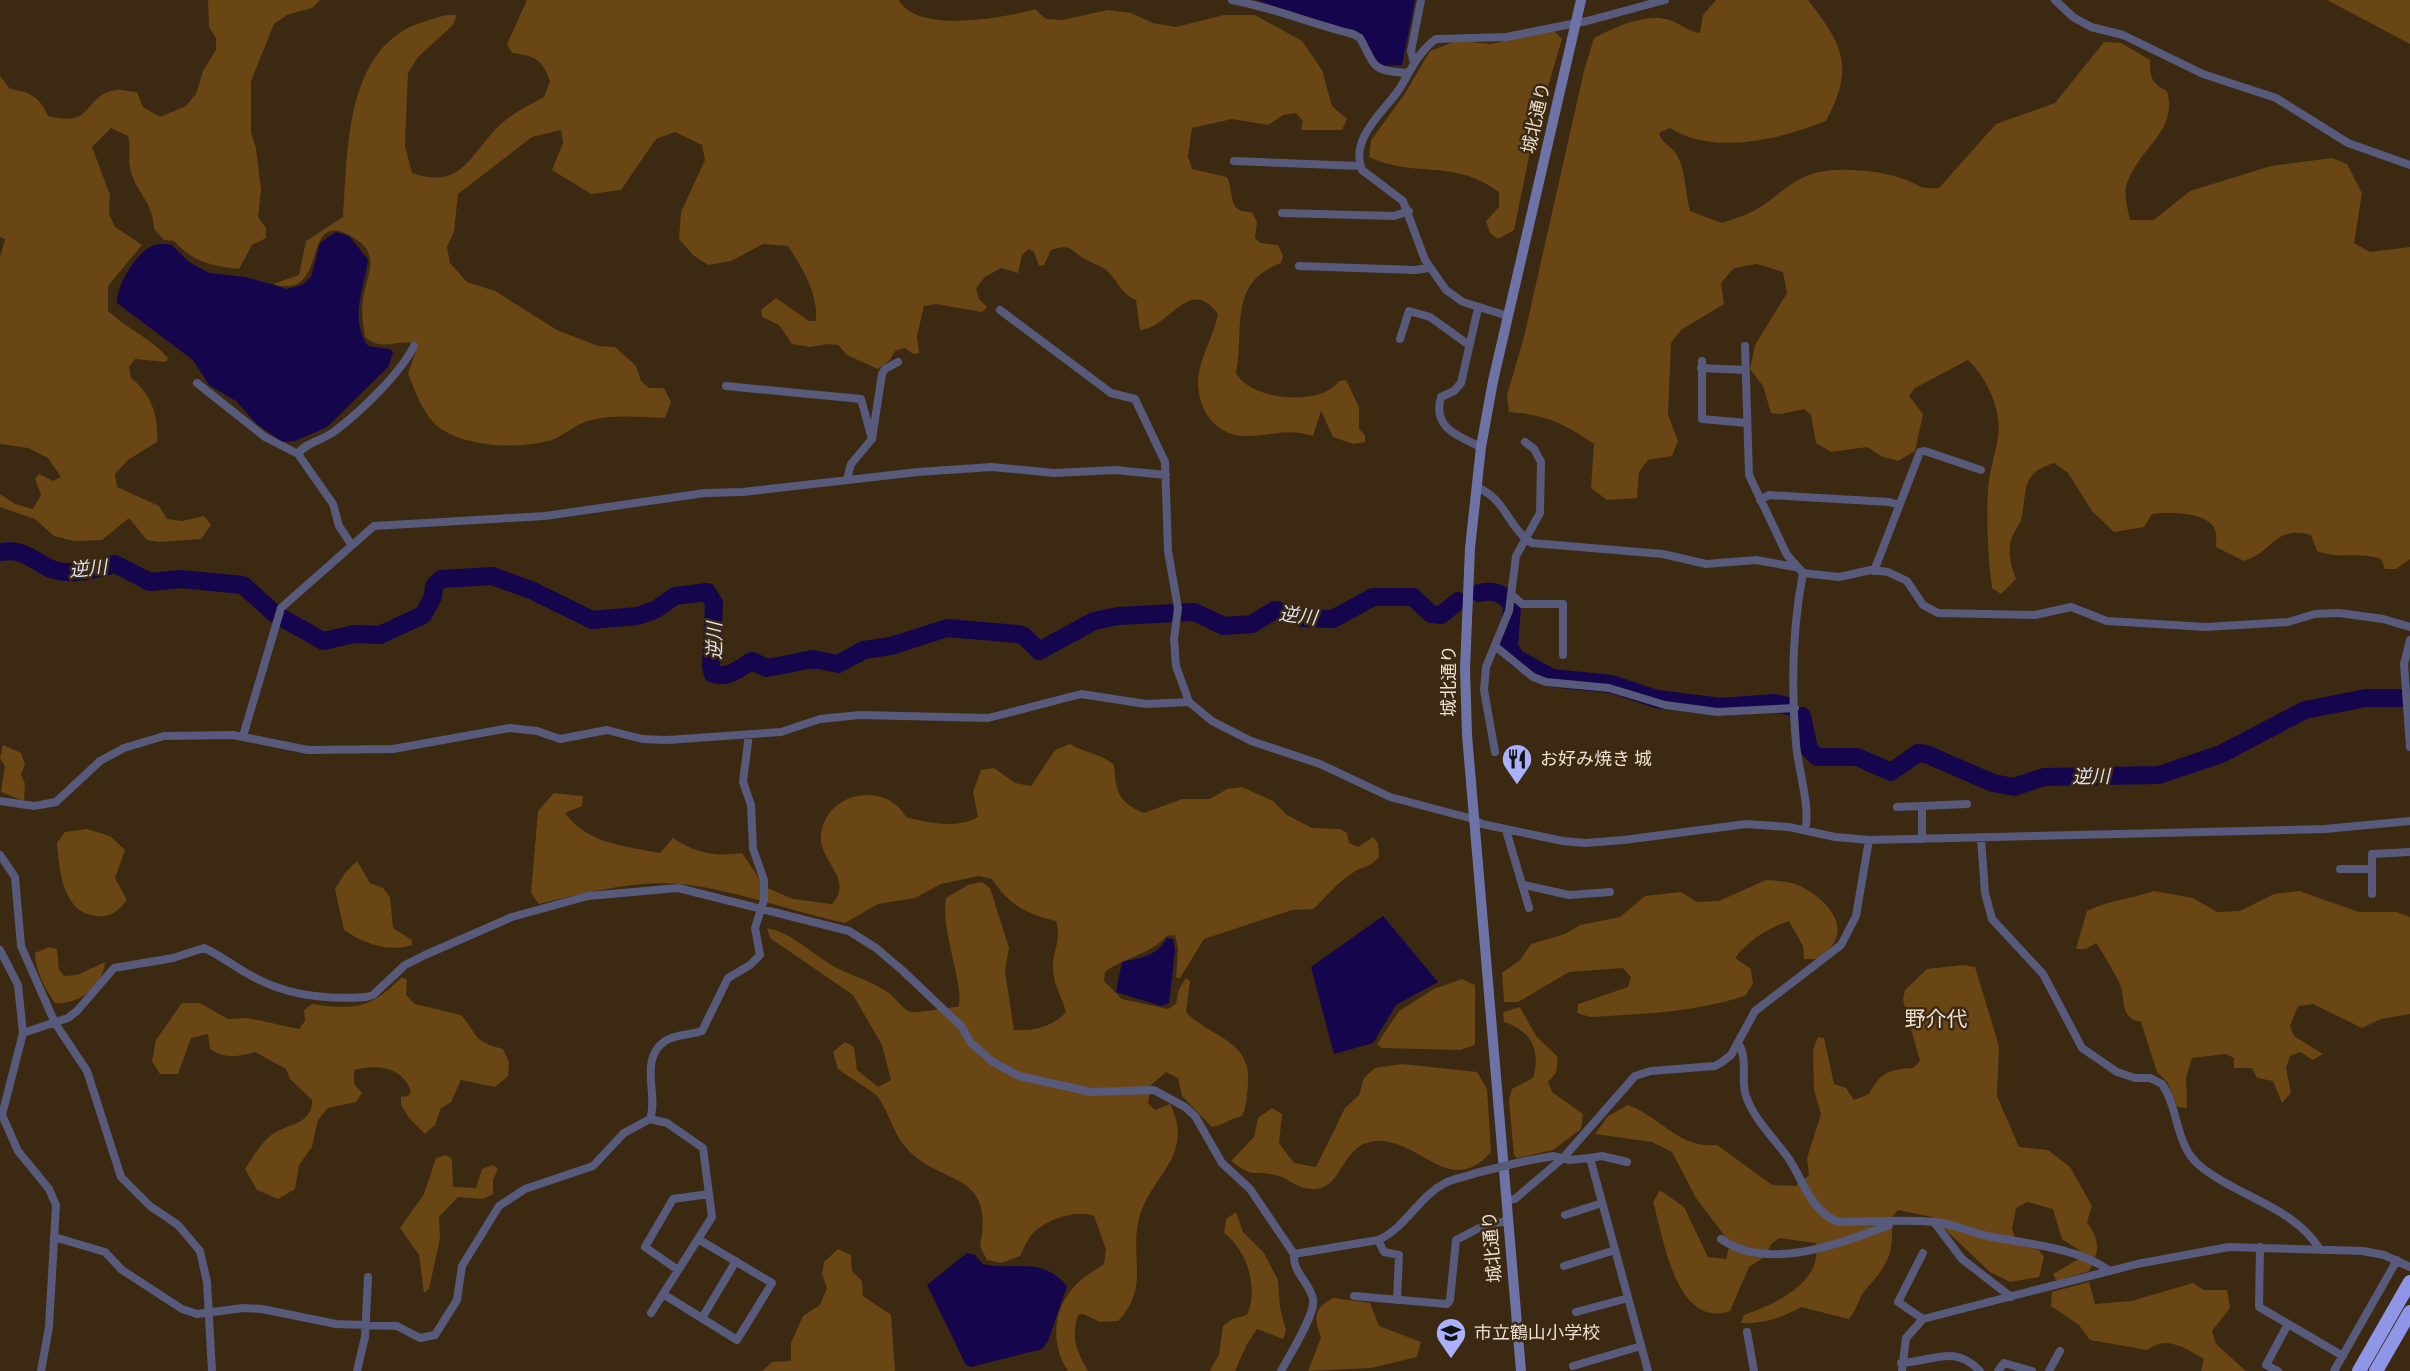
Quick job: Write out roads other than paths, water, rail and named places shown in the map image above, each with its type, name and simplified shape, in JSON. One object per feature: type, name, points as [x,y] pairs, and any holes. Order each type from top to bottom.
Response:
[{"type":"highway","points":[[2359,1371],[2410,1282]]},
{"type":"highway","points":[[2376,1371],[2410,1312]]},
{"type":"street","points":[[1232,0],[1268,7],[1307,23],[1353,34],[1360,38],[1370,62],[1377,68],[1408,73]]},
{"type":"street","points":[[1414,62],[1411,51],[1421,0]]},
{"type":"street","name":"城北通り","points":[[1521,1371],[1473,819],[1465,669],[1470,548],[1481,447],[1508,316],[1581,0]]},
{"type":"street","points":[[1360,166],[1367,132],[1414,62],[1436,39],[1451,36],[1506,37],[1576,24],[1665,0]]},
{"type":"street","points":[[2055,0],[2073,17],[2091,27],[2123,35],[2203,74],[2276,98],[2348,143],[2410,165]]},
{"type":"street","points":[[1234,161],[1360,166],[1369,177],[1397,194],[1409,211],[1418,247],[1429,268],[1446,290],[1463,302],[1508,316]]},
{"type":"street","points":[[1282,213],[1394,216],[1409,211]]},
{"type":"street","points":[[1298,266],[1415,270],[1429,268]]},
{"type":"street","points":[[1478,307],[1461,383],[1454,391],[1441,397],[1437,416],[1442,425],[1481,447]]},
{"type":"street","points":[[1000,310],[1111,393],[1135,399],[1161,450],[1166,475],[1168,551],[1178,611],[1174,651],[1189,702],[1212,721],[1251,741],[1320,764],[1390,797],[1506,830],[1586,843],[1746,824],[1869,840],[2326,829],[2410,821]]},
{"type":"street","points":[[1400,338],[1409,311],[1430,317],[1469,345]]},
{"type":"street","points":[[298,454],[304,447],[337,430],[361,408],[414,346]]},
{"type":"street","points":[[1745,346],[1749,475],[1796,567],[1804,573],[1839,577],[1874,571],[1902,577],[1923,605],[1938,613],[2035,615],[2071,607],[2107,621],[2206,627],[2288,621],[2315,614],[2339,613],[2383,618],[2410,627]]},
{"type":"street","points":[[847,479],[851,464],[872,439],[882,374],[885,369],[898,362]]},
{"type":"street","points":[[1744,370],[1702,365],[1702,419],[1747,423]]},
{"type":"street","points":[[197,383],[265,436],[298,454],[300,461],[333,504],[339,526],[351,544]]},
{"type":"street","points":[[726,386],[861,399],[872,439]]},
{"type":"street","points":[[1495,752],[1483,679],[1512,595],[1517,556],[1540,513],[1542,473],[1539,455],[1525,442]]},
{"type":"street","points":[[1874,571],[1920,452],[1981,470]]},
{"type":"street","points":[[243,736],[281,608],[365,531],[386,524],[545,516],[705,493],[992,467],[1055,473],[1127,470],[1166,475]]},
{"type":"street","points":[[1476,487],[1495,497],[1526,539],[1539,544],[1570,544],[1663,554],[1706,564],[1756,559],[1796,567]]},
{"type":"street","points":[[1760,500],[1769,495],[1889,502],[1899,505]]},
{"type":"street","points":[[1804,573],[1792,644],[1798,770],[1807,815],[1805,830]]},
{"type":"street","points":[[1512,595],[1522,604],[1563,604],[1563,655]]},
{"type":"street","points":[[2410,640],[2404,654],[2410,747]]},
{"type":"street","points":[[1495,646],[1533,677],[1546,682],[1609,688],[1665,705],[1717,712],[1795,708]]},
{"type":"street","points":[[0,801],[34,806],[56,802],[100,761],[152,738],[243,736],[298,749],[338,750],[414,747],[465,734],[510,728],[537,731],[560,739],[572,739],[599,730],[654,740],[782,732],[820,719],[860,715],[988,718],[1068,695],[1158,705],[1189,702]]},
{"type":"street","points":[[650,1119],[649,1074],[660,1047],[677,1036],[702,1031],[728,978],[757,960],[760,950],[755,928],[762,908],[764,880],[753,849],[751,804],[743,782],[749,734]]},
{"type":"street","points":[[1897,807],[1967,804]]},
{"type":"street","points":[[1922,806],[1922,839]]},
{"type":"street","points":[[1506,830],[1529,908]]},
{"type":"street","points":[[1982,839],[1985,893],[1992,919],[2043,974],[2081,1048],[2117,1072],[2135,1078],[2150,1078],[2162,1084],[2188,1151],[2199,1166],[2291,1219],[2319,1248]]},
{"type":"street","points":[[1506,1200],[1516,1199],[1563,1158],[1635,1076],[1651,1071],[1715,1066],[1731,1055],[1755,1011],[1826,959],[1846,938],[1856,916],[1867,866],[1869,840]]},
{"type":"street","points":[[2372,894],[2371,854],[2410,852]]},
{"type":"street","points":[[0,855],[15,877],[21,946],[55,1023],[87,1071],[121,1177],[150,1206],[178,1225],[200,1251],[207,1282],[212,1371]]},
{"type":"street","points":[[2340,869],[2372,869]]},
{"type":"street","points":[[1524,885],[1569,895],[1610,892]]},
{"type":"street","points":[[23,1033],[55,1023],[76,1011],[114,968],[173,958],[201,948],[252,977],[283,989],[352,998],[373,995],[405,965],[425,955],[512,917],[588,896],[678,888],[849,931],[876,948],[961,1026],[971,1043],[993,1062],[1019,1076],[1090,1092],[1154,1090],[1185,1107],[1195,1116],[1222,1163],[1250,1189],[1294,1254],[1294,1264],[1313,1299],[1312,1310],[1282,1371]]},
{"type":"street","points":[[0,950],[18,985],[23,1033],[2,1115],[18,1151],[54,1197],[56,1220],[49,1327],[41,1371]]},
{"type":"street","points":[[1738,1043],[1743,1052],[1749,1102],[1819,1208],[1838,1222],[1934,1222],[1957,1225],[1986,1236],[2012,1238],[2096,1261],[2110,1271]]},
{"type":"street","points":[[54,1237],[105,1252],[122,1270],[182,1308],[208,1314],[243,1308],[262,1309],[325,1322],[397,1326],[420,1338],[435,1335],[457,1300],[462,1266],[499,1206],[526,1189],[593,1166],[624,1133],[650,1119],[667,1123],[703,1149],[712,1217],[651,1313]]},
{"type":"street","points":[[1294,1254],[1378,1240],[1389,1235],[1445,1183],[1476,1174],[1554,1156],[1602,1156],[1627,1162]]},
{"type":"street","points":[[1590,1158],[1648,1371]]},
{"type":"street","points":[[678,1270],[645,1247],[673,1199],[709,1194]]},
{"type":"street","points":[[1565,1215],[1602,1203]]},
{"type":"street","points":[[1354,1296],[1447,1304],[1450,1300],[1455,1240],[1485,1225],[1508,1221]]},
{"type":"street","points":[[1934,1222],[1962,1259],[2011,1297]]},
{"type":"street","points":[[1721,1238],[1732,1247],[1746,1251],[1787,1252],[1827,1245],[1893,1223]]},
{"type":"street","points":[[663,1294],[737,1340],[772,1283],[698,1239]]},
{"type":"street","points":[[1378,1240],[1384,1252],[1399,1255],[1396,1300]]},
{"type":"street","points":[[2260,1247],[2259,1307],[2343,1356]]},
{"type":"street","points":[[1980,1371],[1966,1357],[1956,1355],[1902,1367],[1906,1338],[1923,1319],[2110,1271],[2207,1250],[2319,1248],[2363,1251],[2403,1263],[2334,1371]]},
{"type":"street","points":[[1564,1266],[1615,1250]]},
{"type":"street","points":[[1923,1253],[1898,1302],[1923,1319]]},
{"type":"street","points":[[702,1318],[736,1261]]},
{"type":"street","points":[[357,1371],[365,1325],[368,1277]]},
{"type":"street","points":[[1576,1312],[1628,1298]]},
{"type":"street","points":[[2278,1371],[2266,1365],[2288,1324]]},
{"type":"street","points":[[1747,1332],[1754,1371]]},
{"type":"street","points":[[1573,1366],[1641,1346]]},
{"type":"street","points":[[2049,1371],[2060,1351]]},
{"type":"street","points":[[1998,1371],[2004,1363],[2032,1371]]},
{"type":"waterway","name":"逆川","points":[[0,552],[19,552],[61,572],[80,572],[115,564],[150,582],[181,579],[243,585],[275,614],[323,641],[355,634],[380,635],[423,615],[433,597],[434,586],[441,579],[492,576],[531,590],[592,620],[637,616],[655,610],[675,596],[707,592],[714,603],[711,667],[713,674],[719,675],[734,672],[752,661],[767,668],[813,659],[838,664],[864,650],[891,646],[947,628],[1018,634],[1024,636],[1039,651],[1094,621],[1118,616],[1194,612],[1224,626],[1252,624],[1275,610],[1302,618],[1333,619],[1373,597],[1413,597],[1431,614],[1441,615],[1458,601]]},
{"type":"waterway","name":"逆川","points":[[1479,593],[1497,593],[1509,601],[1512,605],[1509,647],[1516,658],[1552,678],[1611,684],[1657,699],[1721,707],[1774,703],[1788,706]]},
{"type":"waterway","name":"逆川","points":[[1802,716],[1809,749],[1817,757],[1857,757],[1891,772],[1918,753],[1926,754],[1993,783],[2014,787],[2044,777],[2159,775],[2221,754],[2305,710],[2366,698],[2410,698]]},
{"type":"place","name":"お好み焼き 城","points":[[1517,786]]},
{"type":"place","name":"市立鶴山小学校","points":[[1451,1360]]},
{"type":"district","name":"野介代","points":[[1936,1019]]}]
